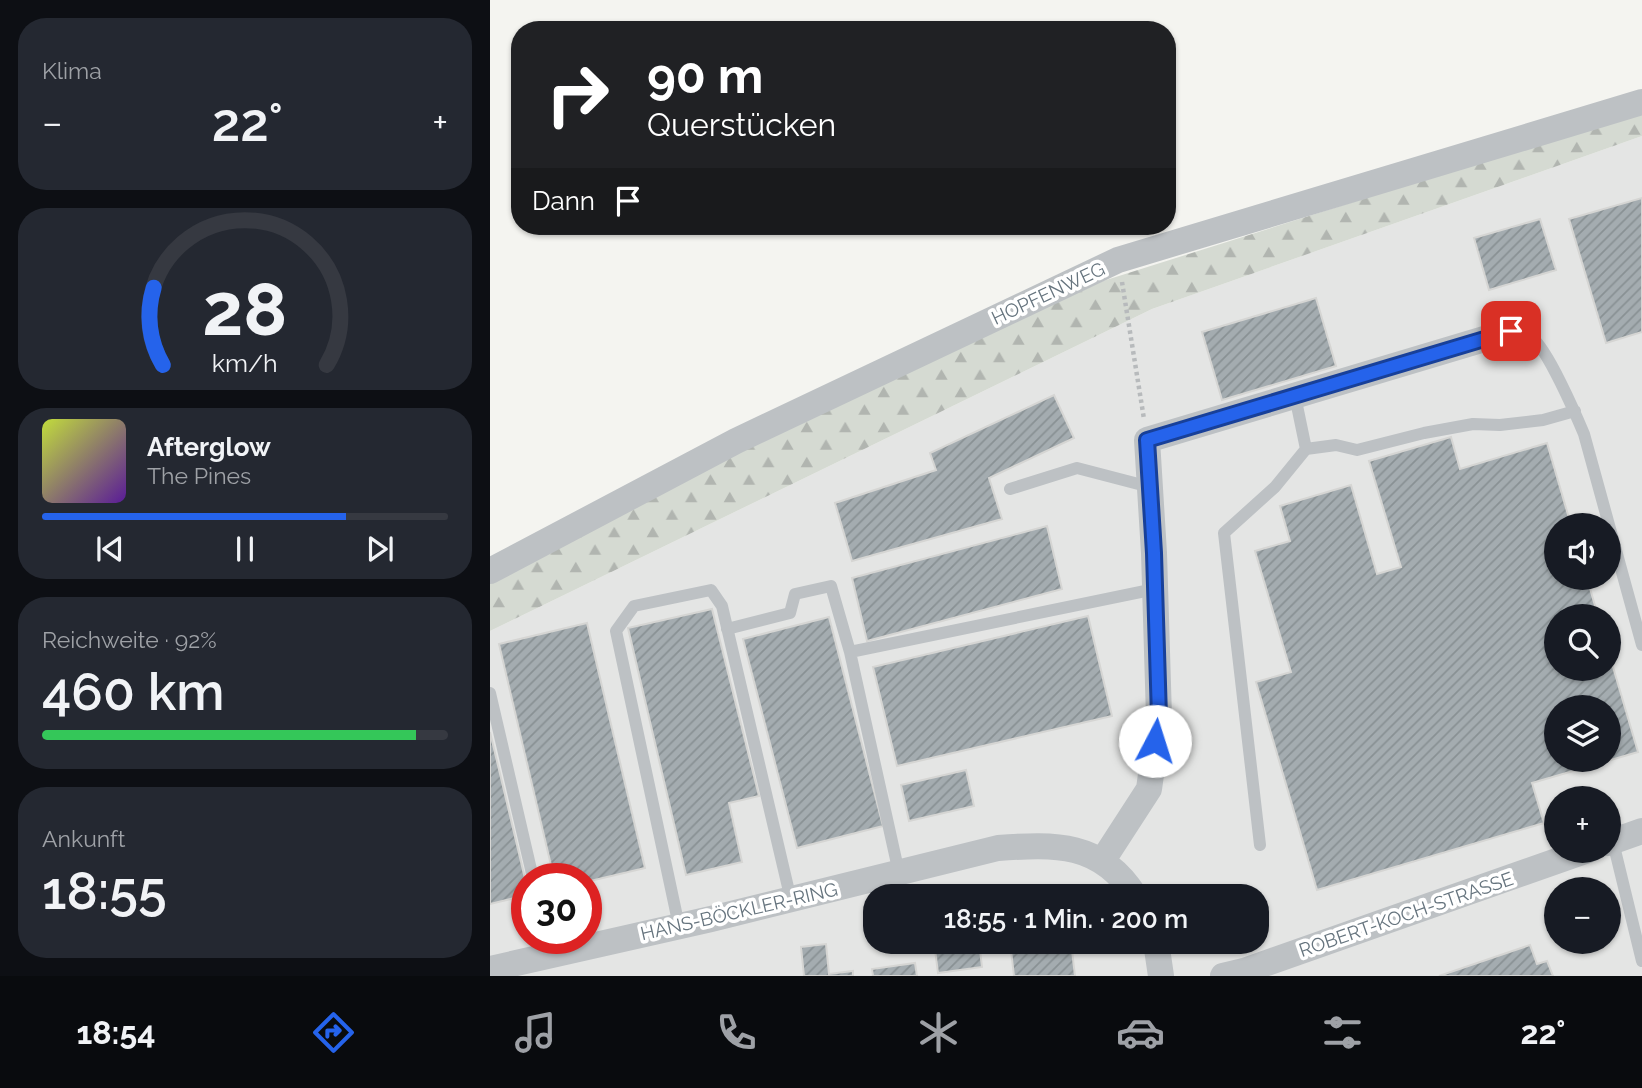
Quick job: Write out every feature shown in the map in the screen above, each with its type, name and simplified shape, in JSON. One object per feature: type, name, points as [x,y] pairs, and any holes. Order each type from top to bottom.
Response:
[{"type":"street","name":"HOPFENWEG","points":[[490,571],[736,441],[1118,260],[1642,102]]},
{"type":"street","points":[[1103,860],[1149,789],[1159,717],[1147,440],[1511,331]]},
{"type":"street","points":[[1621,839],[1642,831]]},
{"type":"street","name":"HANS-BÖCKLER-RING","points":[[602,938],[679,926],[998,848],[1046,845],[1077,849],[1103,860],[1128,884]]},
{"type":"street","name":"ROBERT-KOCH-STRASSE","points":[[1223,976],[1551,863]]},
{"type":"street","name":"HANS-BÖCKLER-RING","points":[[490,969],[528,954]]},
{"type":"street","points":[[1158,954],[1161,976]]},
{"type":"lane","points":[[1511,331],[1532,338],[1550,363],[1575,411],[1584,434],[1642,645]]},
{"type":"lane","points":[[1295,396],[1306,449]]},
{"type":"lane","points":[[1259,845],[1224,533],[1275,487],[1306,449],[1336,445],[1357,450],[1473,424],[1500,425],[1543,420],[1575,411]]},
{"type":"lane","points":[[1010,489],[1077,468],[1150,487]]},
{"type":"lane","points":[[727,629],[789,613],[795,594],[831,586],[850,652],[899,873]]},
{"type":"lane","points":[[850,652],[1155,589]]},
{"type":"lane","points":[[679,926],[616,631],[634,606],[711,590],[722,606],[791,900]]},
{"type":"lane","points":[[490,693],[530,863]]},
{"type":"lane","points":[[1616,863],[1642,961]]},
{"type":"path","points":[[1118,260],[1147,440]]},
{"type":"shaded area","points":[[1642,136],[1642,976],[490,976],[490,631],[1152,309]]},
{"type":"green space","points":[[1642,111],[1642,136],[1152,309],[490,631],[490,584],[747,448],[1103,281]]},
{"type":"building","points":[[1642,198],[1642,332],[1606,343],[1569,219]]},
{"type":"building","points":[[1540,219],[1556,270],[1489,290],[1474,238]]},
{"type":"building","points":[[1316,298],[1336,366],[1222,400],[1202,332]]},
{"type":"building","points":[[1054,395],[1074,438],[989,478],[1002,519],[852,561],[835,503],[936,470],[930,453]]},
{"type":"building","points":[[1451,437],[1460,469],[1547,443],[1567,513],[1544,513],[1544,590],[1590,590],[1595,604],[1544,604],[1544,681],[1617,681],[1638,752],[1621,757],[1621,695],[1544,695],[1544,772],[1570,772],[1532,783],[1544,823],[1317,890],[1256,682],[1291,672],[1255,551],[1290,541],[1280,506],[1351,485],[1377,574],[1401,567],[1369,461]]},
{"type":"building","points":[[1047,526],[1062,589],[867,641],[852,578]]},
{"type":"building","points":[[712,609],[759,796],[729,803],[742,862],[686,875],[628,628]]},
{"type":"building","points":[[1088,616],[1112,716],[897,766],[873,667]]},
{"type":"building","points":[[829,617],[883,826],[797,848],[743,639]]},
{"type":"building","points":[[587,623],[645,868],[602,878],[602,863],[550,863],[499,644]]},
{"type":"building","points":[[490,732],[521,863],[511,863],[511,899],[490,904]]},
{"type":"building","points":[[966,770],[974,806],[909,821],[901,785]]},
{"type":"building","points":[[826,944],[829,974],[853,971],[853,976],[804,976],[801,947]]},
{"type":"building","points":[[1530,945],[1537,964],[1547,961],[1553,976],[1439,976]]},
{"type":"building","points":[[936,954],[980,954],[982,967],[938,973]]},
{"type":"building","points":[[1011,954],[1072,954],[1075,976],[1014,976]]},
{"type":"building","points":[[915,963],[917,976],[873,976],[872,969]]},
{"type":"route","points":[[1155,741],[1159,717],[1154,553],[1147,440],[1511,331]]}]
